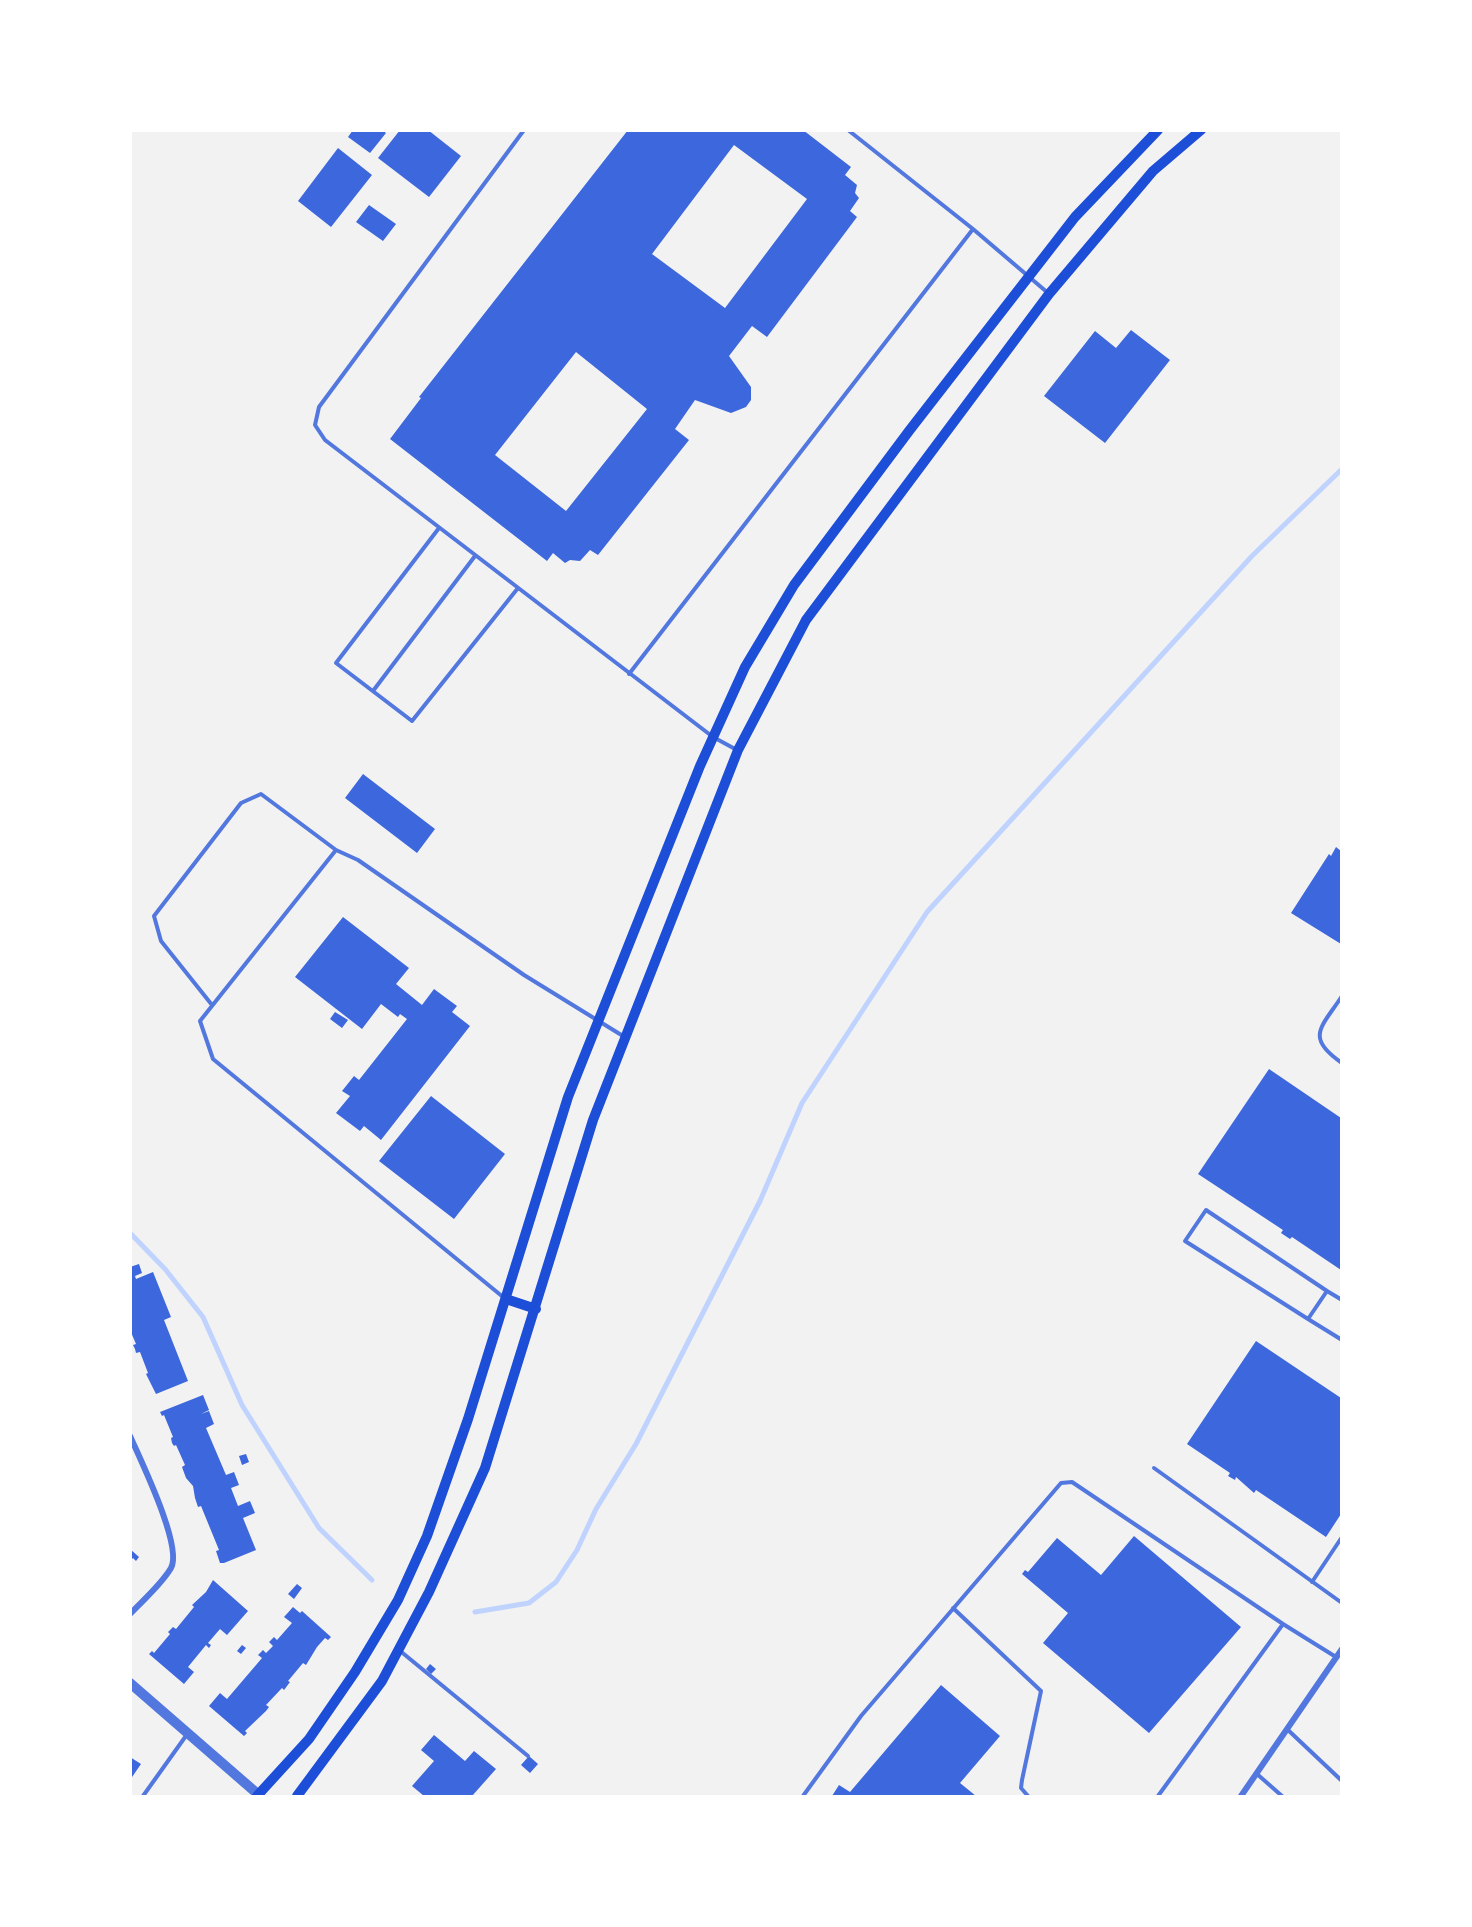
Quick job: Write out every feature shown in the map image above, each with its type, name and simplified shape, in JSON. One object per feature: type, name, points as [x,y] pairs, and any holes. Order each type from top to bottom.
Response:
[{"type":"main road","points":[[258,1796],[309,1739],[355,1672],[398,1600],[427,1536],[468,1419],[568,1097],[713,737],[745,667],[794,585],[1029,276],[1075,217],[1158,130]]},
{"type":"main road","points":[[297,1797],[382,1682],[429,1592],[485,1468],[536,1309],[592,1120],[738,750],[806,620],[1049,294],[1153,171],[1201,130]]},
{"type":"main road","points":[[506,1299],[536,1309]]},
{"type":"street","points":[[130,1436],[170,1535],[175,1554],[171,1568],[130,1614]]},
{"type":"street","points":[[1241,1797],[1341,1649]]},
{"type":"street","points":[[130,1683],[258,1796]]},
{"type":"lane","points":[[524,130],[319,407],[315,425],[325,440],[475,556],[713,737],[738,750]]},
{"type":"lane","points":[[848,130],[973,229],[1049,294]]},
{"type":"lane","points":[[630,674],[973,229]]},
{"type":"lane","points":[[439,528],[336,663],[412,721],[518,588]]},
{"type":"lane","points":[[373,691],[475,556]]},
{"type":"lane","points":[[212,1005],[161,941],[154,916],[241,803],[261,794],[336,850],[358,860],[597,1023],[624,1036]]},
{"type":"lane","points":[[336,850],[200,1021],[213,1059],[506,1299]]},
{"type":"lane","points":[[1341,996],[1320,1030],[1318,1038],[1325,1052],[1341,1063]]},
{"type":"lane","points":[[1341,1300],[1206,1210],[1185,1241],[1341,1340]]},
{"type":"lane","points":[[1308,1319],[1327,1291]]},
{"type":"lane","points":[[1154,1468],[1341,1603]]},
{"type":"lane","points":[[803,1797],[861,1716],[1061,1483],[1072,1482],[1336,1657]]},
{"type":"lane","points":[[1312,1582],[1341,1537]]},
{"type":"lane","points":[[953,1608],[1038,1685],[1041,1691],[1022,1780],[1022,1788],[1028,1797]]},
{"type":"lane","points":[[1158,1797],[1283,1624]]},
{"type":"lane","points":[[399,1650],[528,1756]]},
{"type":"lane","points":[[1288,1730],[1341,1781]]},
{"type":"lane","points":[[143,1797],[188,1733]]},
{"type":"lane","points":[[1257,1774],[1282,1797]]},
{"type":"building","points":[[353,130],[382,130],[386,133],[370,153],[348,137]]},
{"type":"building","points":[[400,130],[428,130],[461,156],[429,197],[378,158]]},
{"type":"building","points":[[628,130],[803,130],[851,167],[845,175],[857,185],[855,193],[859,198],[850,211],[857,217],[767,337],[752,326],[729,356],[751,387],[751,400],[746,407],[731,413],[695,400],[675,429],[689,440],[598,555],[590,550],[580,561],[570,560],[565,563],[553,553],[547,561],[390,439],[421,398],[419,397]],"holes":[[[734,145],[807,199],[725,308],[652,254]],[[576,352],[647,409],[566,511],[495,455]]]},
{"type":"building","points":[[338,148],[372,175],[331,227],[298,201]]},
{"type":"building","points":[[369,205],[396,224],[383,241],[356,222]]},
{"type":"building","points":[[1131,330],[1170,360],[1105,443],[1044,396],[1095,331],[1116,348]]},
{"type":"building","points":[[363,774],[435,829],[417,853],[345,798]]},
{"type":"building","points":[[1336,847],[1341,851],[1341,944],[1291,913],[1329,854],[1331,856]]},
{"type":"building","points":[[343,917],[409,968],[396,984],[422,1005],[434,989],[457,1006],[452,1012],[470,1026],[381,1140],[364,1126],[360,1131],[336,1113],[350,1096],[342,1091],[354,1076],[359,1080],[407,1019],[400,1014],[398,1017],[381,1004],[362,1029],[295,977]]},
{"type":"building","points":[[335,1012],[348,1020],[342,1028],[330,1019]]},
{"type":"building","points":[[1269,1069],[1341,1118],[1341,1270],[1292,1237],[1290,1239],[1281,1233],[1283,1230],[1198,1174]]},
{"type":"building","points":[[431,1096],[505,1154],[454,1219],[379,1161]]},
{"type":"building","points":[[139,1264],[142,1273],[135,1276],[136,1279],[153,1272],[171,1317],[164,1320],[188,1381],[156,1394],[146,1374],[148,1373],[140,1352],[136,1353],[133,1345],[136,1344],[130,1330],[130,1267]]},
{"type":"building","points":[[1256,1341],[1341,1398],[1341,1514],[1326,1537],[1256,1490],[1254,1493],[1236,1477],[1235,1480],[1228,1476],[1230,1473],[1187,1444]]},
{"type":"building","points":[[203,1395],[209,1410],[201,1414],[209,1411],[214,1424],[206,1428],[226,1475],[234,1472],[239,1485],[231,1488],[238,1506],[250,1501],[255,1513],[243,1518],[256,1550],[224,1563],[220,1563],[216,1551],[219,1550],[201,1506],[198,1507],[193,1486],[186,1478],[182,1467],[185,1465],[176,1445],[172,1443],[171,1438],[173,1437],[164,1415],[162,1416],[160,1412]]},
{"type":"building","points":[[246,1454],[249,1462],[242,1465],[239,1456]]},
{"type":"building","points":[[1134,1536],[1241,1627],[1149,1733],[1043,1643],[1068,1613],[1022,1574],[1025,1570],[1028,1572],[1057,1538],[1101,1575]]},
{"type":"building","points":[[130,1549],[139,1557],[136,1561],[133,1558],[130,1561]]},
{"type":"building","points":[[213,1580],[248,1611],[227,1635],[220,1629],[208,1643],[211,1645],[209,1648],[206,1645],[188,1667],[194,1672],[184,1684],[149,1654],[152,1651],[154,1653],[173,1627],[176,1629]]},
{"type":"building","points":[[297,1584],[302,1588],[294,1599],[288,1594]]},
{"type":"building","points":[[293,1607],[300,1613],[302,1611],[331,1637],[328,1640],[325,1638],[306,1665],[303,1663],[288,1681],[290,1682],[284,1690],[282,1688],[266,1705],[269,1707],[245,1731],[247,1733],[244,1736],[209,1706],[220,1693],[227,1699],[262,1658],[258,1655],[263,1650],[266,1653],[273,1646],[269,1642],[274,1637],[277,1640],[292,1623],[284,1617]]},
{"type":"building","points":[[242,1645],[246,1648],[241,1654],[237,1651]]},
{"type":"building","points":[[430,1664],[436,1669],[431,1674],[426,1669]]},
{"type":"building","points":[[941,1685],[1000,1736],[960,1783],[976,1796],[832,1796],[839,1785],[850,1792]]},
{"type":"building","points":[[434,1735],[465,1761],[474,1751],[496,1769],[472,1796],[424,1796],[412,1786],[434,1761],[421,1750]]},
{"type":"building","points":[[529,1756],[538,1764],[530,1773],[521,1765]]},
{"type":"building","points":[[130,1757],[141,1764],[130,1780]]},
{"type":"waterway","points":[[475,1612],[529,1603],[556,1582],[577,1550],[596,1509],[636,1444],[760,1201],[802,1103],[927,912],[1252,556],[1342,469]]},
{"type":"waterway","points":[[130,1233],[165,1269],[203,1317],[242,1405],[319,1528],[372,1580]]}]
